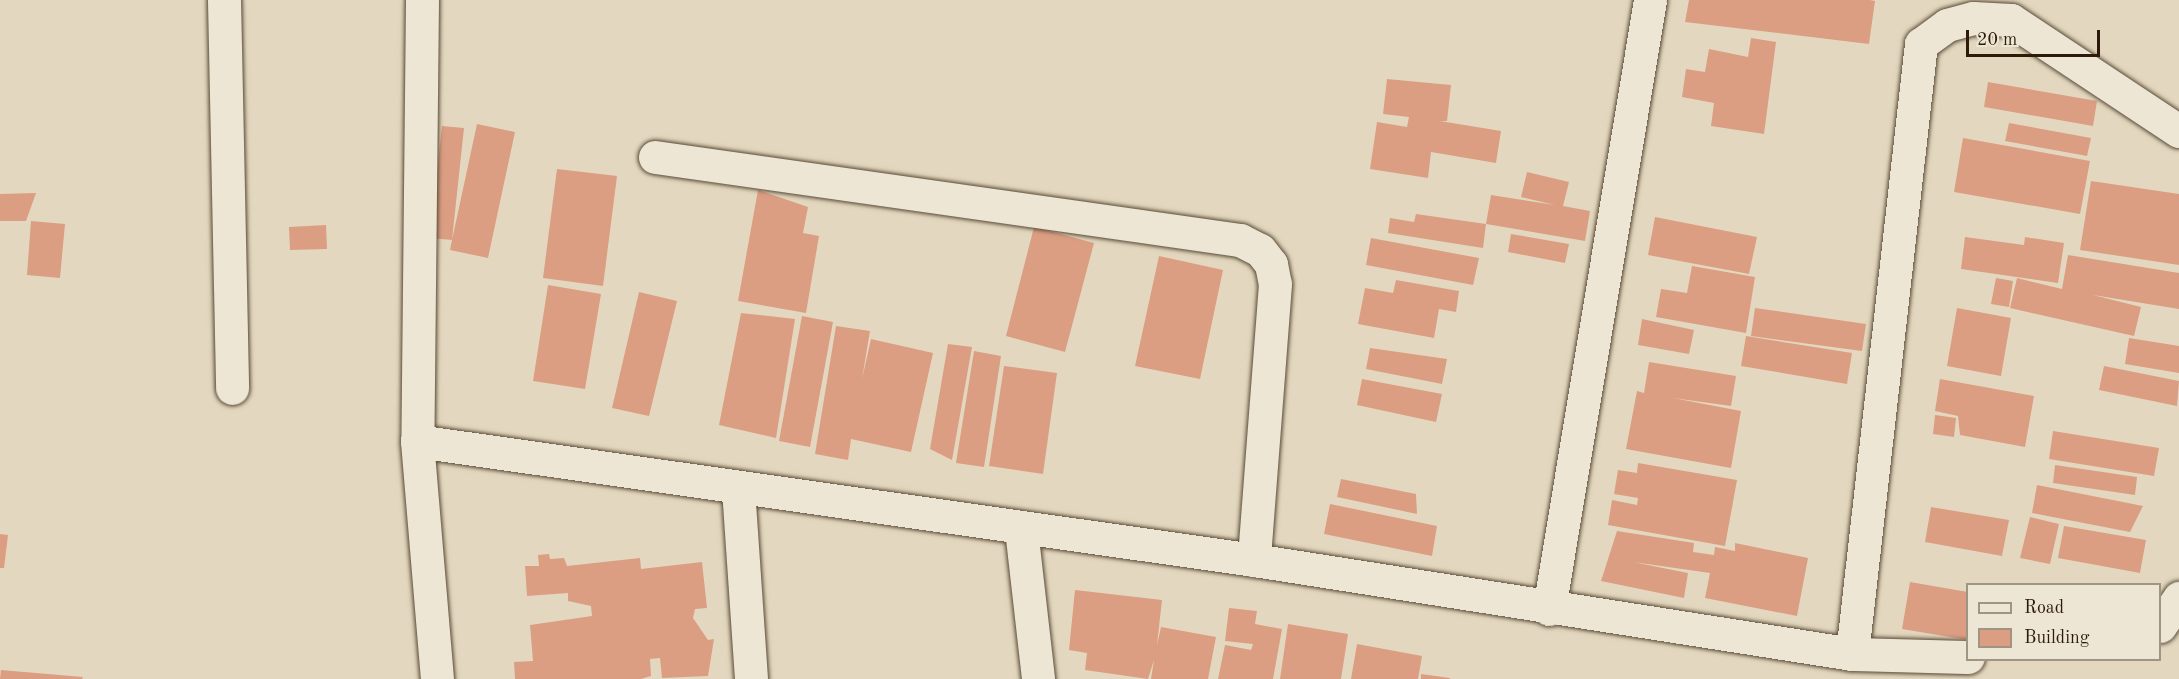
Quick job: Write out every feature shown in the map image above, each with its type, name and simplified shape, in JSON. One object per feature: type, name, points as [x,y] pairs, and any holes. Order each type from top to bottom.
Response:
[{"type":"street","points":[[224,0],[232,388]]},
{"type":"street","points":[[422,0],[417,441],[437,679]]},
{"type":"street","points":[[1549,609],[1650,0]]},
{"type":"street","points":[[1852,654],[1922,44],[1947,25],[1973,18],[2011,20],[2179,130]]},
{"type":"street","points":[[655,158],[1240,240],[1260,249],[1271,264],[1275,284],[1254,560]]},
{"type":"street","points":[[417,441],[1021,529],[1254,560],[1549,609],[1852,654],[1966,657]]},
{"type":"street","points":[[738,488],[751,679]]},
{"type":"street","points":[[1021,529],[1038,679]]},
{"type":"street","points":[[2161,625],[2179,598]]},
{"type":"building","points":[[1689,0],[1875,1],[1869,44],[1685,22]]},
{"type":"building","points":[[1751,38],[1776,42],[1764,134],[1711,126],[1714,103],[1682,97],[1686,69],[1705,72],[1709,49],[1748,57]]},
{"type":"building","points":[[1387,79],[1451,85],[1447,121],[1440,121],[1501,131],[1496,163],[1431,152],[1428,178],[1370,169],[1377,122],[1407,127],[1409,117],[1383,114]]},
{"type":"building","points":[[1988,82],[2097,101],[2093,126],[1984,107]]},
{"type":"building","points":[[2009,123],[2091,138],[2087,156],[2005,141]]},
{"type":"building","points":[[477,124],[515,132],[488,258],[450,250]]},
{"type":"building","points":[[442,126],[464,128],[452,240],[430,238]]},
{"type":"building","points":[[1963,138],[2090,161],[2080,214],[1954,192]]},
{"type":"building","points":[[557,169],[617,176],[603,286],[543,278]]},
{"type":"building","points":[[1527,172],[1569,182],[1563,206],[1590,211],[1585,241],[1486,224],[1491,195],[1555,205],[1521,197]]},
{"type":"building","points":[[2091,181],[2179,194],[2179,265],[2080,250]]},
{"type":"building","points":[[758,190],[808,207],[803,233],[819,236],[806,313],[738,301]]},
{"type":"building","points":[[36,193],[26,221],[0,221],[0,194]]},
{"type":"building","points":[[1416,214],[1486,224],[1483,248],[1388,233],[1390,218],[1414,222]]},
{"type":"building","points":[[1655,217],[1757,237],[1749,274],[1648,255]]},
{"type":"building","points":[[31,221],[65,224],[60,278],[27,275]]},
{"type":"building","points":[[326,225],[327,249],[290,250],[289,227]]},
{"type":"building","points":[[1034,227],[1094,243],[1065,352],[1006,336]]},
{"type":"building","points":[[1511,234],[1569,244],[1565,263],[1508,252]]},
{"type":"building","points":[[1965,237],[2024,245],[2025,237],[2064,243],[2058,283],[1961,269]]},
{"type":"building","points":[[1371,238],[1479,258],[1473,285],[1366,265]]},
{"type":"building","points":[[2068,255],[2179,273],[2179,309],[2093,295],[2141,307],[2134,336],[2010,308],[2017,278],[2062,289]]},
{"type":"building","points":[[1159,256],[1223,270],[1200,379],[1135,366]]},
{"type":"building","points":[[1692,266],[1755,277],[1746,333],[1656,317],[1661,289],[1687,293]]},
{"type":"building","points":[[1996,278],[2013,281],[2009,307],[1991,304]]},
{"type":"building","points":[[1396,280],[1459,291],[1456,312],[1439,309],[1434,338],[1358,324],[1365,288],[1393,293]]},
{"type":"building","points":[[548,285],[601,294],[585,389],[533,381]]},
{"type":"building","points":[[639,292],[677,301],[649,416],[612,408]]},
{"type":"building","points":[[1755,308],[1866,324],[1862,351],[1751,336]]},
{"type":"building","points":[[1957,308],[2011,318],[2001,376],[1947,366]]},
{"type":"building","points":[[741,313],[795,319],[776,438],[719,425]]},
{"type":"building","points":[[802,316],[833,322],[810,447],[779,441]]},
{"type":"building","points":[[1642,319],[1694,330],[1689,354],[1638,345]]},
{"type":"building","points":[[836,326],[870,331],[862,379],[871,339],[933,353],[911,452],[851,439],[848,460],[815,454]]},
{"type":"building","points":[[1746,336],[1852,353],[1847,384],[1741,366]]},
{"type":"building","points":[[2129,338],[2179,346],[2179,373],[2125,364]]},
{"type":"building","points":[[948,344],[972,347],[952,460],[930,449]]},
{"type":"building","points":[[1370,348],[1447,359],[1442,384],[1366,369]]},
{"type":"building","points":[[974,351],[1001,356],[984,467],[956,463]]},
{"type":"building","points":[[1649,362],[1736,376],[1731,406],[1673,398],[1741,411],[1731,468],[1626,449],[1637,391],[1644,393]]},
{"type":"building","points":[[1004,366],[1057,373],[1043,474],[989,466]]},
{"type":"building","points":[[2104,366],[2179,381],[2177,406],[2099,390]]},
{"type":"building","points":[[1362,379],[1442,394],[1436,422],[1357,405]]},
{"type":"building","points":[[1940,379],[2034,396],[2025,447],[1960,435],[1958,416],[1935,411]]},
{"type":"building","points":[[1935,415],[1956,418],[1954,437],[1933,434]]},
{"type":"building","points":[[2053,431],[2159,448],[2154,476],[2049,459]]},
{"type":"building","points":[[1638,463],[1737,480],[1725,546],[1608,525],[1612,500],[1637,505],[1638,498],[1614,494],[1618,470],[1637,473]]},
{"type":"building","points":[[2055,465],[2137,477],[2135,495],[2053,483]]},
{"type":"building","points":[[1341,479],[1416,494],[1417,514],[1337,497]]},
{"type":"building","points":[[2037,485],[2143,506],[2130,532],[2032,513]]},
{"type":"building","points":[[1330,504],[1437,526],[1432,556],[1324,534]]},
{"type":"building","points":[[1931,507],[2009,520],[2002,556],[1925,542]]},
{"type":"building","points":[[2030,517],[2059,524],[2050,564],[2020,558]]},
{"type":"building","points":[[2064,526],[2146,540],[2140,573],[2058,558]]},
{"type":"building","points":[[1617,531],[1694,543],[1693,552],[1714,555],[1715,547],[1735,551],[1735,543],[1808,558],[1797,616],[1705,598],[1710,573],[1633,562],[1688,573],[1684,598],[1601,581]]},
{"type":"building","points":[[0,534],[8,535],[4,568],[0,568]]},
{"type":"building","points":[[549,554],[550,559],[564,558],[567,566],[640,558],[641,569],[702,562],[707,608],[695,609],[693,618],[708,640],[714,639],[708,676],[662,678],[660,658],[650,659],[651,676],[641,679],[515,679],[514,662],[533,661],[530,625],[592,616],[591,606],[568,601],[568,593],[527,596],[525,566],[539,566],[538,555]]},
{"type":"building","points":[[1910,582],[1966,592],[1966,640],[1902,629]]},
{"type":"building","points":[[1075,590],[1162,600],[1157,645],[1161,627],[1216,637],[1208,679],[1151,679],[1154,660],[1148,679],[1085,670],[1087,653],[1069,650]]},
{"type":"building","points":[[1229,608],[1257,611],[1255,624],[1282,629],[1273,679],[1218,679],[1225,645],[1251,650],[1253,644],[1225,641]]},
{"type":"building","points":[[1288,624],[1348,634],[1341,679],[1280,679]]},
{"type":"building","points":[[1357,644],[1422,656],[1418,679],[1351,679]]},
{"type":"building","points":[[1,670],[83,677],[82,679],[0,679]]},
{"type":"building","points":[[1421,674],[1450,678],[1450,679],[1421,679]]}]
